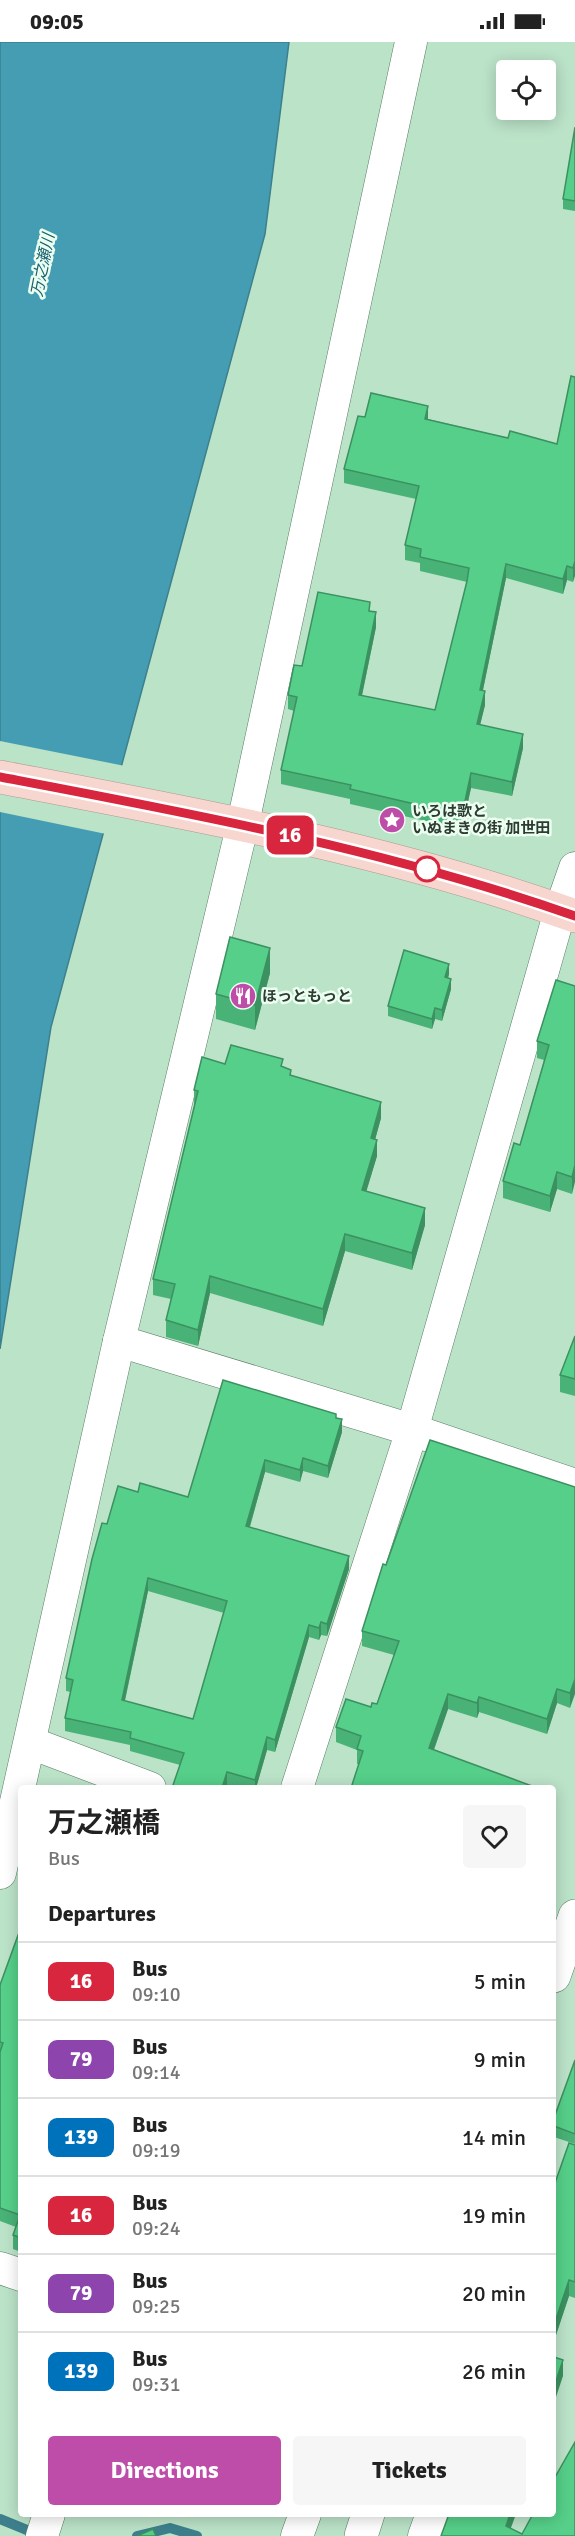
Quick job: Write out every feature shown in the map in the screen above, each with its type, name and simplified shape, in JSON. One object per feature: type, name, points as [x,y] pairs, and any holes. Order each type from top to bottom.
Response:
[{"type":"highway","points":[[0,777],[230,821],[407,863],[567,914]]},
{"type":"street","points":[[21,1785],[230,821],[411,42]]},
{"type":"street","points":[[298,1785],[412,1430],[567,914],[575,868]]},
{"type":"street","points":[[119,1341],[412,1430],[575,1485]]},
{"type":"street","points":[[31,1743],[142,1785]]},
{"type":"street","points":[[0,1873],[18,1798]]},
{"type":"street","points":[[556,1971],[567,1935]]},
{"type":"street","points":[[0,2268],[18,2274]]},
{"type":"street","points":[[42,2536],[48,2517]]},
{"type":"street","points":[[297,2536],[304,2517]]},
{"type":"street","points":[[361,2536],[368,2517]]},
{"type":"street","points":[[424,2536],[431,2517]]},
{"type":"water","name":"万之瀬川","points":[[0,42],[289,42],[265,234],[51,1027],[0,1349]]},
{"type":"pier","points":[[0,741],[125,766],[106,834],[0,812]]},
{"type":"building","points":[[575,127],[575,201],[563,199]]},
{"type":"building","points":[[571,376],[575,377],[575,561],[573,568],[567,566],[563,579],[506,564],[480,690],[485,691],[477,724],[523,734],[512,782],[471,773],[462,815],[350,789],[351,785],[281,770],[297,697],[288,695],[294,665],[302,666],[318,592],[370,602],[369,611],[376,612],[359,695],[435,710],[467,581],[469,568],[420,557],[421,549],[405,545],[419,486],[344,469],[358,416],[365,417],[371,393],[428,406],[425,419],[508,438],[510,431],[557,444]]},
{"type":"building","points":[[230,937],[270,948],[255,1005],[216,994]]},
{"type":"building","points":[[404,950],[449,964],[445,977],[451,979],[442,1010],[435,1008],[432,1019],[388,1006]]},
{"type":"building","points":[[556,980],[575,986],[575,1165],[572,1177],[557,1172],[550,1196],[503,1181],[514,1143],[520,1145],[549,1045],[537,1041]]},
{"type":"building","points":[[231,1045],[283,1059],[281,1066],[291,1070],[290,1075],[381,1102],[371,1138],[377,1140],[362,1190],[425,1208],[412,1253],[345,1234],[323,1309],[210,1276],[198,1330],[166,1320],[175,1284],[153,1279],[198,1091],[194,1090],[202,1057],[225,1064]]},
{"type":"building","points":[[575,1336],[575,1379],[560,1375]]},
{"type":"building","points":[[223,1380],[336,1414],[336,1418],[342,1419],[328,1466],[303,1458],[300,1470],[265,1460],[246,1526],[349,1556],[327,1624],[321,1622],[319,1628],[309,1625],[275,1740],[267,1737],[255,1780],[227,1772],[223,1785],[173,1785],[184,1753],[130,1738],[131,1732],[65,1718],[73,1680],[66,1678],[102,1523],[107,1524],[118,1486],[138,1492],[140,1483],[188,1497]],"holes":[[[148,1578],[227,1601],[193,1719],[122,1700]]]},
{"type":"building","points":[[430,1440],[575,1487],[575,1679],[570,1693],[557,1689],[547,1719],[479,1697],[477,1703],[448,1694],[429,1748],[529,1785],[352,1785],[363,1751],[357,1749],[361,1736],[336,1727],[346,1699],[371,1707],[372,1703],[377,1704],[399,1641],[362,1631],[383,1564],[386,1565]]},
{"type":"building","points":[[18,1935],[18,2214],[0,2208],[0,2052],[3,2043],[0,2042],[0,1985]]},
{"type":"building","points":[[575,2060],[575,2134],[556,2127],[556,2112]]},
{"type":"building","points":[[569,2143],[575,2145],[575,2282],[569,2280],[556,2319],[556,2180]]},
{"type":"building","points":[[18,2221],[18,2237],[13,2235]]},
{"type":"building","points":[[556,2358],[563,2360],[556,2381]]},
{"type":"building","points":[[575,2442],[575,2536],[441,2536],[448,2517],[509,2517],[506,2526],[522,2534],[531,2517],[556,2517],[556,2475]]},
{"type":"building","points":[[153,2529],[156,2536],[137,2536]]},
{"type":"waterway","points":[[0,2519],[39,2535]]},
{"type":"waterway","points":[[137,2536],[170,2528],[197,2536]]},
{"type":"bus line","name":"16","points":[[0,777],[243,823],[407,863],[575,916]]},
{"type":"place","name":"いろは歌と いぬまきの街 加世田","points":[[392,820]]},
{"type":"place","name":"ほっともっと","points":[[243,996]]}]
